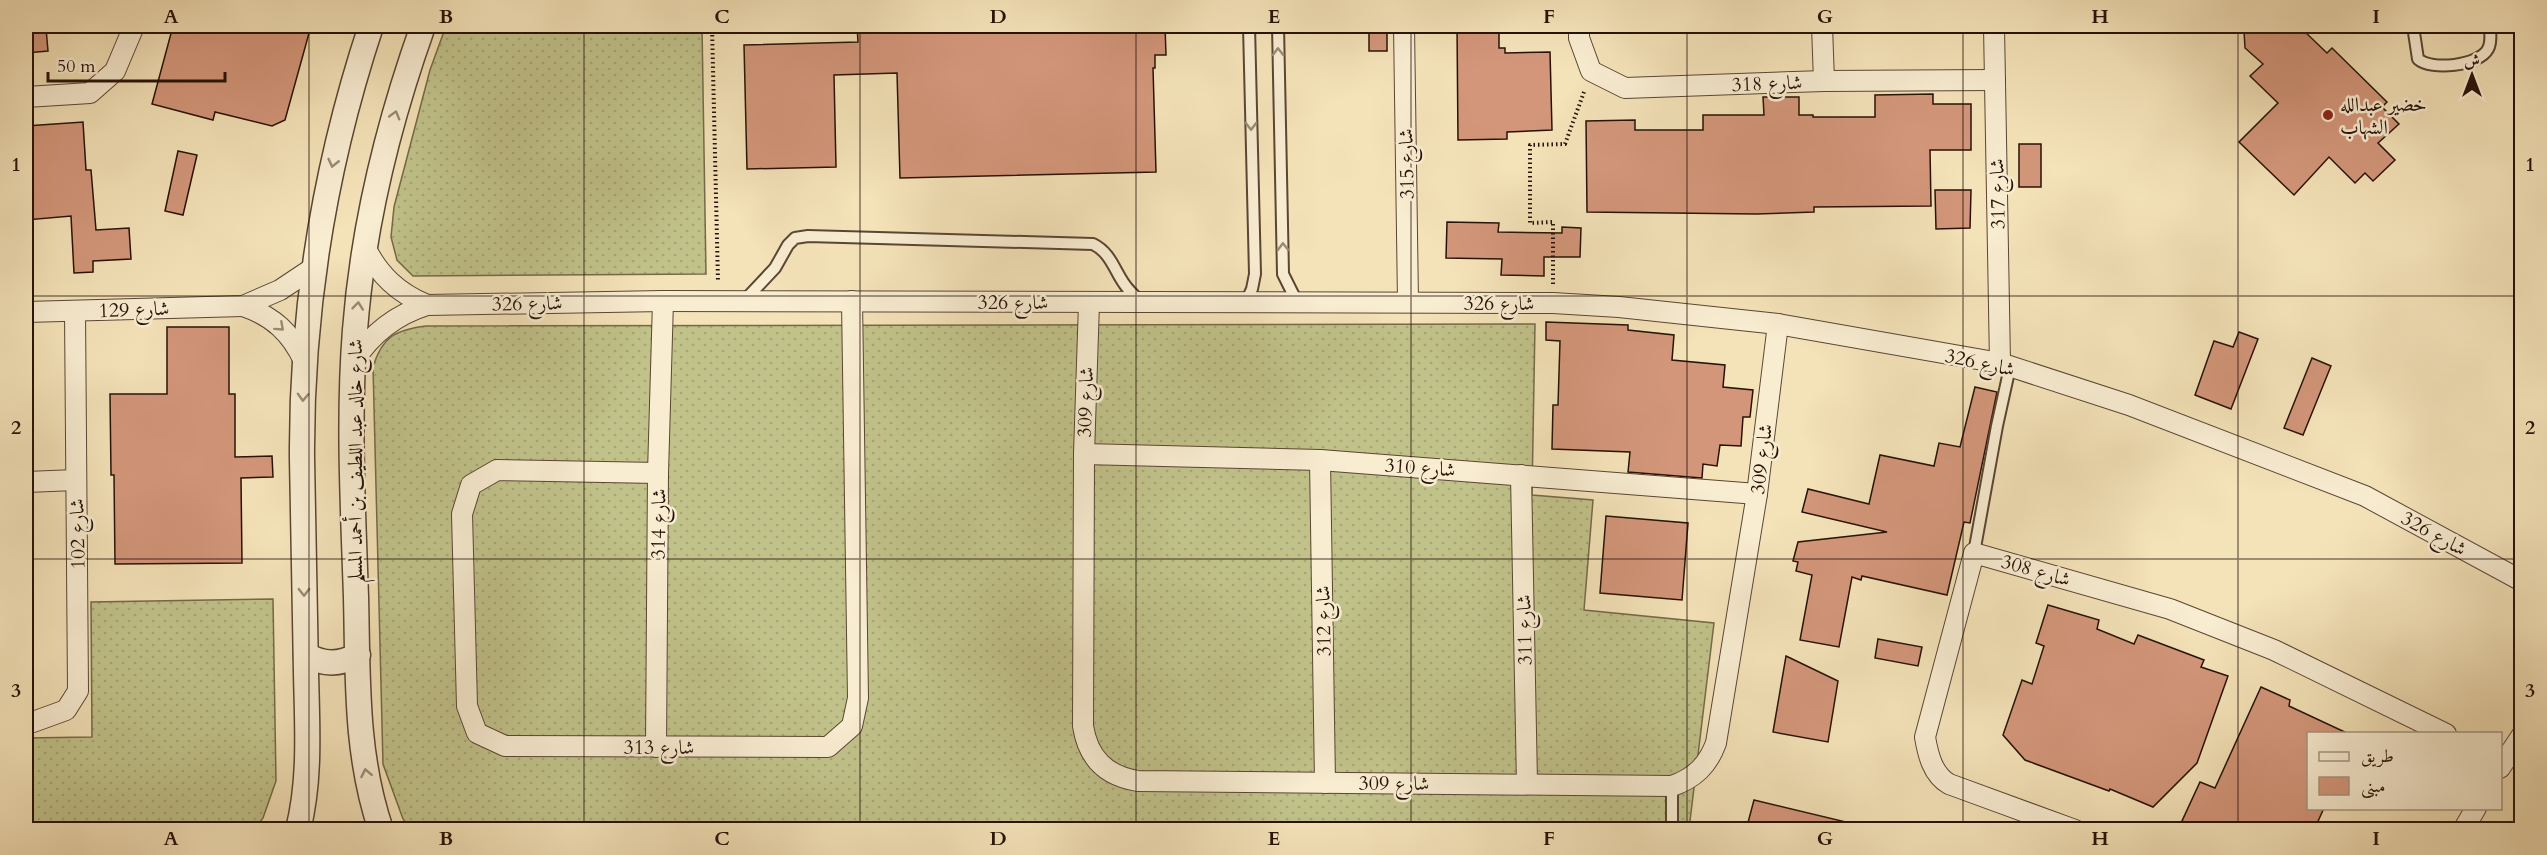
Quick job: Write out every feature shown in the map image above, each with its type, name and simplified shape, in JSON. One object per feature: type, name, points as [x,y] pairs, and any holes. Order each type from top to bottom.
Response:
[{"type":"street","points":[[26,97],[90,93],[115,71],[134,26]]},
{"type":"street","points":[[298,830],[307,781],[302,458],[304,362],[321,219],[344,116],[371,26]]},
{"type":"street","name":"شارع خالد عبد اللطيف بن أحمد المسلم","points":[[381,830],[372,804],[361,744],[351,431],[355,330],[365,247],[383,157],[423,26]]},
{"type":"street","name":"شارع 315","points":[[1404,26],[1408,302]]},
{"type":"street","points":[[1579,26],[1579,38],[1591,72]]},
{"type":"street","points":[[1822,26],[1824,81]]},
{"type":"street","name":"شارع 317","points":[[1994,26],[2005,365]]},
{"type":"street","name":"شارع 318","points":[[1591,72],[1624,88],[1824,81],[1995,80]]},
{"type":"street","name":"شارع 326","points":[[365,247],[390,283],[414,299],[427,304],[663,301],[1553,303],[1619,306],[1778,324],[2005,365],[2129,405],[2365,496],[2522,581]]},
{"type":"street","name":"شارع 129","points":[[26,312],[243,306],[280,290],[314,268]]},
{"type":"street","name":"شارع 314","points":[[656,747],[658,473],[663,301]]},
{"type":"street","name":"شارع 313","points":[[658,473],[497,470],[471,485],[462,514],[466,706],[477,733],[505,746],[828,747],[852,726],[858,699],[852,301]]},
{"type":"street","name":"شارع 309","points":[[1089,303],[1084,454],[1083,726],[1090,753],[1110,773],[1138,781],[1672,786],[1692,777],[1707,762],[1716,743],[1757,494],[1778,324]]},
{"type":"street","name":"شارع 326","points":[[354,362],[374,335],[387,324],[427,304]]},
{"type":"street","name":"شارع 129","points":[[243,306],[263,314],[280,326],[294,343],[304,362]]},
{"type":"street","name":"شارع 102","points":[[26,722],[33,722],[66,710],[78,691],[75,311]]},
{"type":"street","name":"شارع 310","points":[[1084,454],[1320,460],[1757,494]]},
{"type":"street","name":"شارع 312","points":[[1320,460],[1325,783]]},
{"type":"street","name":"شارع 311","points":[[1521,475],[1527,784]]},
{"type":"street","points":[[26,482],[76,480]]},
{"type":"street","name":"شارع 308","points":[[2074,830],[1949,784],[1936,774],[1926,737],[1974,553],[2170,609],[2274,650],[2442,732]]},
{"type":"street","points":[[306,655],[330,664],[340,663],[357,655]]},
{"type":"street","points":[[2502,763],[2522,735]]},
{"type":"street","points":[[2463,830],[2475,810]]},
{"type":"lane","points":[[1246,302],[1255,274],[1249,26]]},
{"type":"lane","points":[[1278,26],[1283,274],[1298,302]]},
{"type":"lane","points":[[2413,26],[2418,58],[2424,64],[2433,66],[2472,62],[2481,58],[2491,42],[2490,26]]},
{"type":"lane","points":[[744,301],[775,268],[788,244],[795,238],[808,236],[1093,244],[1101,248],[1110,258],[1125,286],[1142,303]]},
{"type":"lane","points":[[1974,553],[1997,426],[2005,365]]},
{"type":"lane","points":[[1672,786],[1672,830]]},
{"type":"path","points":[[712,26],[718,301]]},
{"type":"path","points":[[1553,303],[1553,222],[1530,223],[1530,145],[1565,144],[1591,72]]},
{"type":"green space","points":[[446,26],[702,26],[706,274],[413,276],[397,260],[391,237],[394,207],[430,70]]},
{"type":"green space","points":[[1535,324],[1532,495],[1593,500],[1584,610],[1714,623],[1689,829],[411,829],[403,819],[383,764],[373,367],[381,348],[398,333],[426,326]]},
{"type":"green space","points":[[273,599],[276,781],[263,818],[255,829],[26,829],[26,738],[92,737],[91,602]]},
{"type":"building","points":[[173,26],[311,26],[285,120],[272,126],[215,112],[213,120],[152,104]]},
{"type":"building","points":[[857,26],[1165,26],[1166,55],[1155,55],[1155,68],[1153,68],[1156,172],[900,178],[897,73],[834,75],[836,167],[747,169],[744,45],[858,42]]},
{"type":"building","points":[[1369,26],[1387,26],[1387,51],[1369,51]]},
{"type":"building","points":[[1457,26],[1499,26],[1499,48],[1505,48],[1505,53],[1550,52],[1552,130],[1507,132],[1507,139],[1458,140]]},
{"type":"building","points":[[46,28],[48,51],[26,53],[26,29]]},
{"type":"building","name":"خضير عبدالله الشهاب","points":[[2303,30],[2327,53],[2332,48],[2387,102],[2382,107],[2399,124],[2378,143],[2395,160],[2373,181],[2365,173],[2355,183],[2329,157],[2294,195],[2239,142],[2278,103],[2250,76],[2263,64],[2245,48],[2244,31]]},
{"type":"building","points":[[1933,94],[1933,104],[1971,104],[1971,150],[1930,150],[1931,206],[1814,207],[1814,212],[1756,214],[1587,212],[1586,121],[1635,120],[1635,130],[1703,130],[1703,115],[1764,115],[1763,97],[1799,97],[1799,115],[1875,117],[1875,95]]},
{"type":"building","points":[[83,122],[86,170],[91,170],[96,230],[129,228],[131,259],[93,261],[93,272],[74,273],[71,216],[26,220],[26,126]]},
{"type":"building","points":[[2019,144],[2041,144],[2041,187],[2019,187]]},
{"type":"building","points":[[178,151],[197,155],[183,215],[165,211]]},
{"type":"building","points":[[1935,190],[1971,190],[1970,228],[1936,229]]},
{"type":"building","points":[[1447,222],[1499,223],[1498,232],[1562,233],[1562,227],[1581,228],[1580,257],[1544,257],[1544,276],[1501,275],[1502,259],[1446,258]]},
{"type":"building","points":[[1546,322],[1628,325],[1628,330],[1674,335],[1672,360],[1725,365],[1723,387],[1753,390],[1750,417],[1743,417],[1741,446],[1720,445],[1717,466],[1703,464],[1702,478],[1628,472],[1630,452],[1552,449],[1553,405],[1558,405],[1560,341],[1546,340]]},
{"type":"building","points":[[167,327],[229,327],[229,394],[235,394],[235,457],[272,456],[273,477],[241,478],[242,563],[115,564],[110,394],[167,394]]},
{"type":"building","points":[[2239,332],[2258,339],[2231,409],[2195,395],[2214,341],[2233,347]]},
{"type":"building","points":[[2312,358],[2331,366],[2303,435],[2284,428]]},
{"type":"building","points":[[1975,387],[1997,392],[1970,523],[1964,522],[1947,595],[1862,576],[1861,580],[1852,577],[1839,647],[1800,640],[1812,575],[1796,571],[1798,562],[1793,561],[1798,542],[1887,532],[1802,512],[1808,489],[1869,504],[1880,455],[1934,466],[1939,443],[1960,447]]},
{"type":"building","points":[[1606,516],[1688,523],[1682,600],[1600,593]]},
{"type":"building","points":[[2048,605],[2099,620],[2097,629],[2134,644],[2138,635],[2204,660],[2201,667],[2228,676],[2197,763],[2153,807],[2110,789],[2109,791],[2025,760],[2003,735],[2022,680],[2032,684],[2044,646],[2036,643]]},
{"type":"building","points":[[1878,639],[1922,647],[1918,666],[1875,658]]},
{"type":"building","points":[[1786,656],[1838,681],[1828,742],[1773,732]]},
{"type":"building","points":[[2261,687],[2290,700],[2289,706],[2345,732],[2307,732],[2307,810],[2323,810],[2314,830],[2202,830],[2182,821],[2200,782],[2215,788]]},
{"type":"building","points":[[1754,800],[1846,822],[1845,830],[1746,830]]},
{"type":"place","name":"خضير عبدالله الشهاب","points":[[2328,115]]}]
